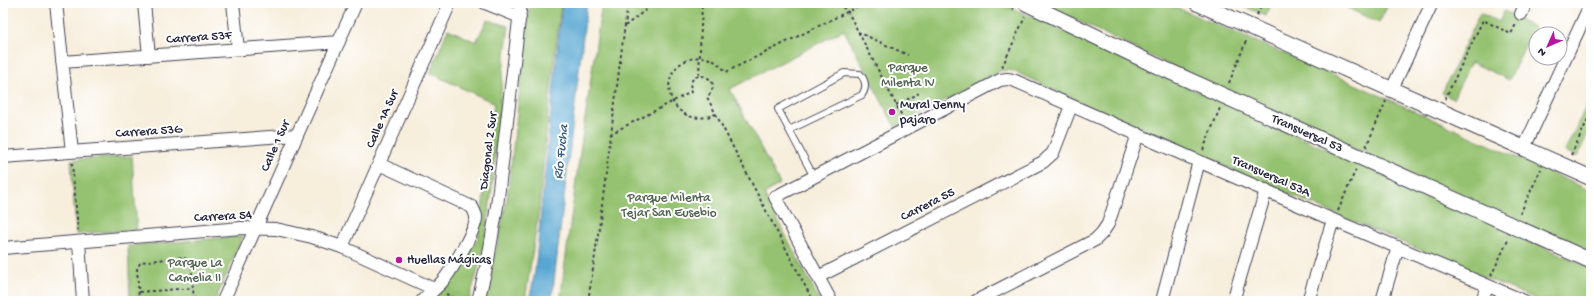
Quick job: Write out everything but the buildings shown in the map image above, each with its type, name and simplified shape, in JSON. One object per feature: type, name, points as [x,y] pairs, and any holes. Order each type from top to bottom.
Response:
[{"type":"street","points":[[56,3],[72,152]]},
{"type":"street","points":[[144,3],[149,56]]},
{"type":"street","points":[[233,3],[238,49]]},
{"type":"street","name":"Calle 1 Sur","points":[[225,300],[255,228],[356,3]]},
{"type":"street","name":"Calle 1A Sur","points":[[342,247],[450,3]]},
{"type":"street","points":[[485,3],[520,17]]},
{"type":"street","name":"Diagonal 2 Sur","points":[[478,301],[488,260],[496,211],[521,3]]},
{"type":"street","points":[[1197,3],[1591,178]]},
{"type":"street","points":[[1392,89],[1432,3]]},
{"type":"street","points":[[1524,148],[1591,3]]},
{"type":"street","name":"Transversal 53","points":[[1028,4],[1146,61],[1591,260]]},
{"type":"street","name":"Carrera 53F","points":[[62,62],[339,42]]},
{"type":"street","name":"Transversal 53A","points":[[995,83],[1006,79],[1013,80],[1333,220],[1524,301]]},
{"type":"street","points":[[831,301],[775,197],[995,83]]},
{"type":"street","name":"Carrera 55","points":[[818,277],[1049,158],[1053,153],[1071,106]]},
{"type":"street","points":[[976,301],[1095,240],[1102,233],[1108,224],[1138,134]]},
{"type":"street","name":"Carrera 53G","points":[[3,157],[297,135]]},
{"type":"street","points":[[1162,301],[1199,161]]},
{"type":"street","points":[[379,164],[472,207],[476,217],[475,225],[448,274],[422,301]]},
{"type":"street","points":[[1233,301],[1266,190]]},
{"type":"street","points":[[1308,301],[1333,220]]},
{"type":"street","name":"Carrera 54","points":[[3,248],[241,228],[276,229],[312,237],[342,247],[434,289]]},
{"type":"street","points":[[79,242],[82,301]]},
{"type":"street","points":[[1382,301],[1398,247]]},
{"type":"street","points":[[1482,301],[1486,286]]},
{"type":"lane","points":[[789,130],[862,95],[866,88],[865,79],[860,74],[844,73],[778,109],[789,130],[814,177]]},
{"type":"path","points":[[588,301],[606,182],[610,134],[628,3]]},
{"type":"path","points":[[625,26],[652,5],[660,3]]},
{"type":"path","points":[[699,75],[702,3]]},
{"type":"path","points":[[838,3],[848,12],[908,128]]},
{"type":"path","points":[[716,114],[706,118],[696,118],[686,116],[678,110],[672,102],[668,90],[670,77],[677,66],[687,59],[699,56],[709,58],[719,64],[726,72],[865,3]]},
{"type":"path","points":[[995,83],[1028,4]]},
{"type":"path","points":[[1443,104],[1483,20],[1511,34],[1523,8]]},
{"type":"path","points":[[858,31],[908,55]]},
{"type":"path","points":[[610,134],[691,92],[690,86],[694,77],[699,75],[706,76],[711,80],[713,86],[711,93],[706,97],[813,301]]},
{"type":"path","points":[[896,105],[918,94],[917,93]]},
{"type":"path","points":[[1566,166],[1591,113]]},
{"type":"path","points":[[72,152],[79,242]]},
{"type":"path","points":[[139,301],[137,268],[139,264],[142,262],[183,257],[191,264],[194,301]]},
{"type":"path","points":[[139,292],[193,288]]},
{"type":"path","points":[[434,289],[462,301]]},
{"type":"green space","points":[[530,3],[561,3],[539,210],[525,301],[485,301],[507,199]]},
{"type":"green space","name":"Parque Milenta Tejar San Eusebio","points":[[602,3],[1001,3],[1591,268],[1591,301],[1540,301],[1134,128],[1009,70],[1000,71],[895,127],[844,30],[730,89],[780,184],[764,194],[820,301],[560,301]]},
{"type":"green space","points":[[1041,3],[1166,3],[1346,80],[1591,191],[1591,256],[1167,64]]},
{"type":"green space","points":[[1236,3],[1272,3],[1266,16]]},
{"type":"green space","points":[[1337,3],[1389,3],[1379,23]]},
{"type":"green space","points":[[1504,11],[1532,26],[1528,26],[1528,40],[1509,80],[1471,62],[1453,99],[1442,93],[1480,13],[1499,22]]},
{"type":"green space","points":[[487,20],[509,26],[484,247],[469,301],[432,301],[460,270],[467,254],[478,238],[494,103],[430,73],[448,29],[476,42]]},
{"type":"green space","points":[[1591,96],[1591,127],[1577,157],[1565,151]]},
{"type":"green space","points":[[132,156],[137,230],[76,234],[71,160]]},
{"type":"green space","name":"Parque La Camelia II","points":[[243,236],[215,301],[130,301],[128,246]]},
{"type":"water","name":"Río Fucha","points":[[562,3],[587,3],[551,301],[529,301],[535,271]]},
{"type":"place","name":"Mural Jenny pajaro","points":[[892,112]]},
{"type":"place","name":"Huellas Mágicas","points":[[399,260]]},
{"type":"park label","name":"Parque Milenta IV","points":[[908,76]]}]
